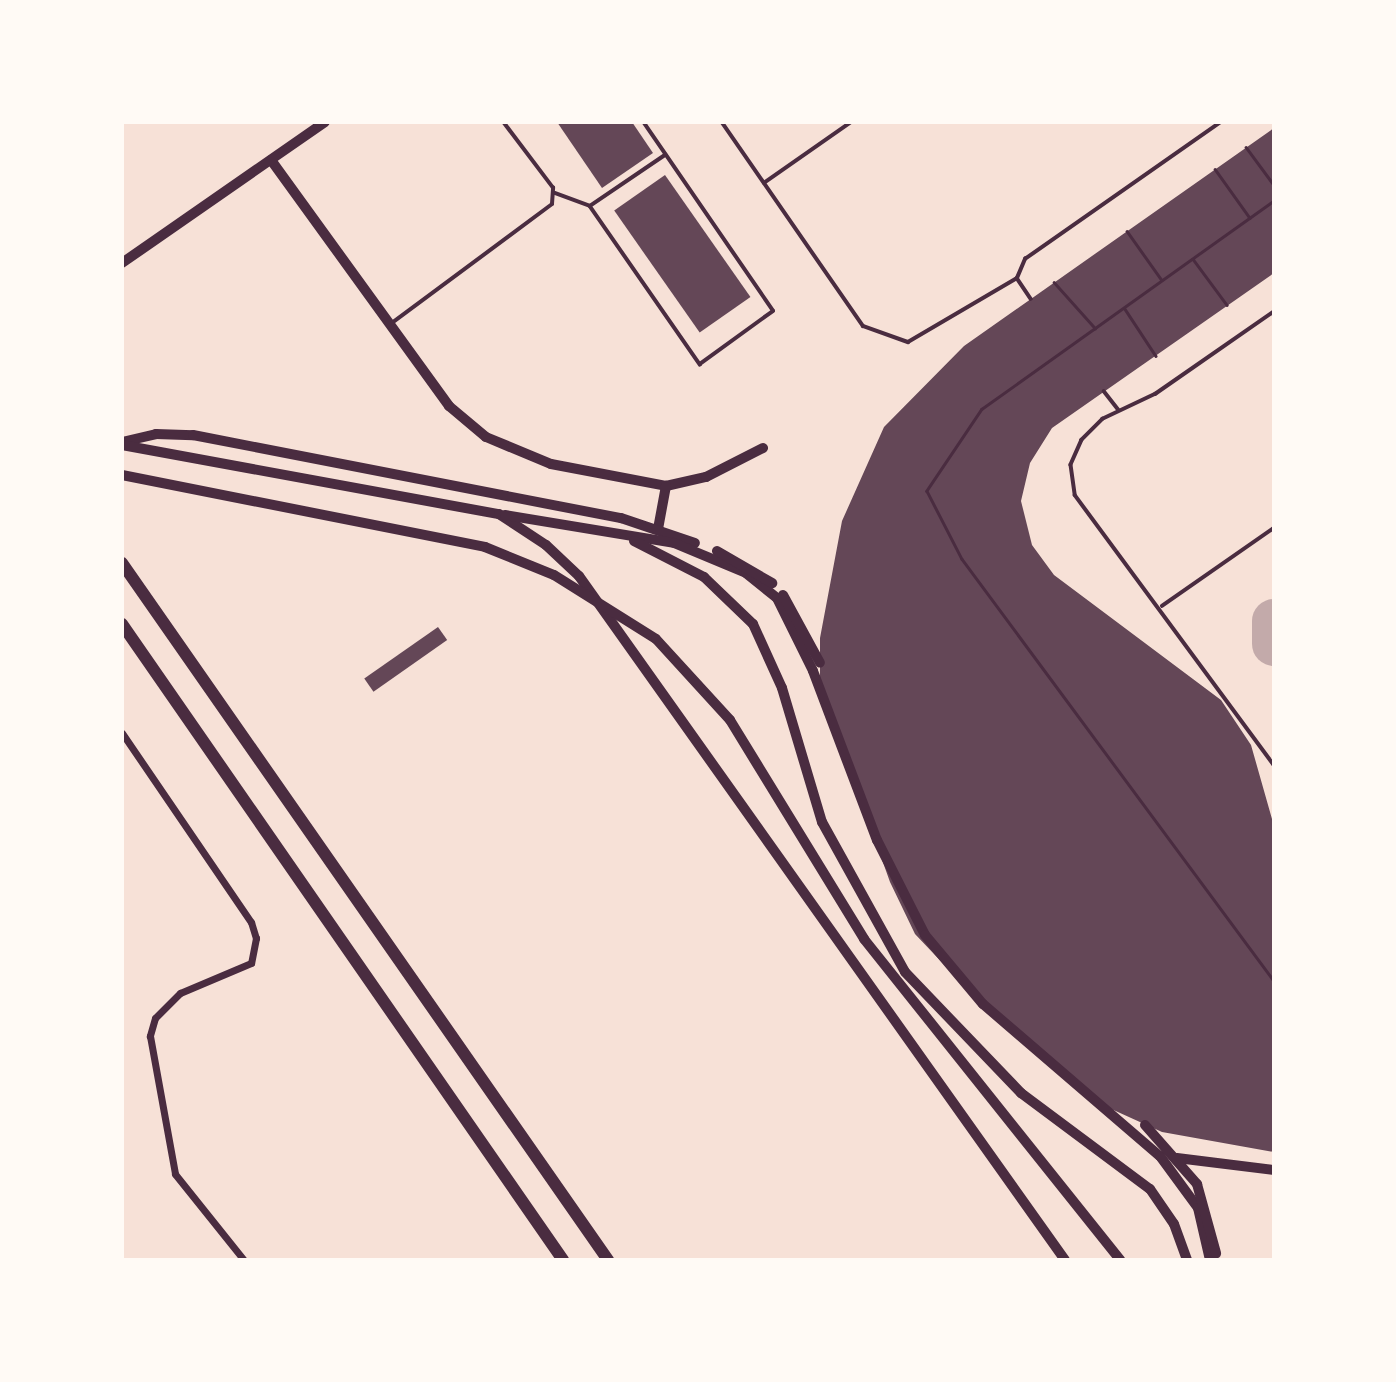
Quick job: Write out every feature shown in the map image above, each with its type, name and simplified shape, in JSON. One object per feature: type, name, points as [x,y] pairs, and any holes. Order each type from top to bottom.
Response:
[{"type":"highway","points":[[122,563],[608,1259]]},
{"type":"highway","points":[[122,624],[563,1259]]},
{"type":"main road","points":[[122,444],[156,434],[193,436],[658,529],[761,574],[792,606],[820,663]]},
{"type":"main road","points":[[122,444],[217,464],[621,535],[710,555],[777,598],[813,671],[877,840],[925,935],[983,1003],[1160,1156],[1198,1208],[1210,1259]]},
{"type":"main road","points":[[122,475],[485,547],[554,575],[656,639],[730,720],[864,939],[1120,1259]]},
{"type":"main road","points":[[499,514],[579,576],[1065,1259]]},
{"type":"main road","points":[[621,535],[705,577],[753,624],[782,688],[822,822],[905,972],[1021,1093],[1150,1189],[1174,1224],[1187,1259]]},
{"type":"main road","points":[[1145,1125],[1177,1158],[1203,1195],[1217,1259]]},
{"type":"street","points":[[122,262],[325,122]]},
{"type":"street","points":[[271,160],[388,326],[449,406],[486,438],[551,464],[666,486],[706,477],[763,448]]},
{"type":"street","points":[[658,529],[666,486]]},
{"type":"street","points":[[122,733],[251,922],[256,938],[251,962],[180,993],[155,1018],[149,1036],[175,1174],[244,1259]]},
{"type":"street","points":[[1177,1158],[1273,1170]]},
{"type":"lane","points":[[503,122],[555,193],[590,206],[700,363],[773,311],[643,122]]},
{"type":"lane","points":[[722,122],[863,326],[881,338],[908,342],[927,336],[1017,278],[1025,259],[1221,122]]},
{"type":"lane","points":[[764,184],[851,122]]},
{"type":"lane","points":[[590,206],[665,155]]},
{"type":"lane","points":[[388,326],[544,214],[555,193]]},
{"type":"lane","points":[[1017,278],[1031,299]]},
{"type":"lane","points":[[1273,312],[1156,394],[1118,409],[1082,440],[1071,465],[1075,495],[1162,606],[1273,765]]},
{"type":"lane","points":[[1104,391],[1118,409]]},
{"type":"lane","points":[[1162,606],[1273,528]]},
{"type":"path","points":[[1246,148],[1273,185]]},
{"type":"path","points":[[1215,169],[1250,218]]},
{"type":"path","points":[[1273,202],[982,409],[927,491],[962,559],[1273,981]]},
{"type":"path","points":[[1127,231],[1162,281]]},
{"type":"path","points":[[1193,259],[1227,305]]},
{"type":"path","points":[[1054,282],[1095,328]]},
{"type":"path","points":[[1124,308],[1156,356]]},
{"type":"building","points":[[557,122],[632,122],[653,153],[602,188]]},
{"type":"building","points":[[1274,128],[1274,273],[1052,428],[1030,463],[1021,501],[1032,545],[1054,575],[1221,700],[1251,745],[1274,826],[1274,1152],[1162,1132],[1098,1103],[953,974],[915,934],[890,882],[820,686],[820,638],[842,521],[884,427],[964,346]]},
{"type":"building","points":[[665,175],[750,297],[700,333],[614,211]]},
{"type":"building","points":[[438,627],[447,640],[373,692],[364,679]]},
{"type":"taxiway","points":[[1274,621],[1274,644]]}]
